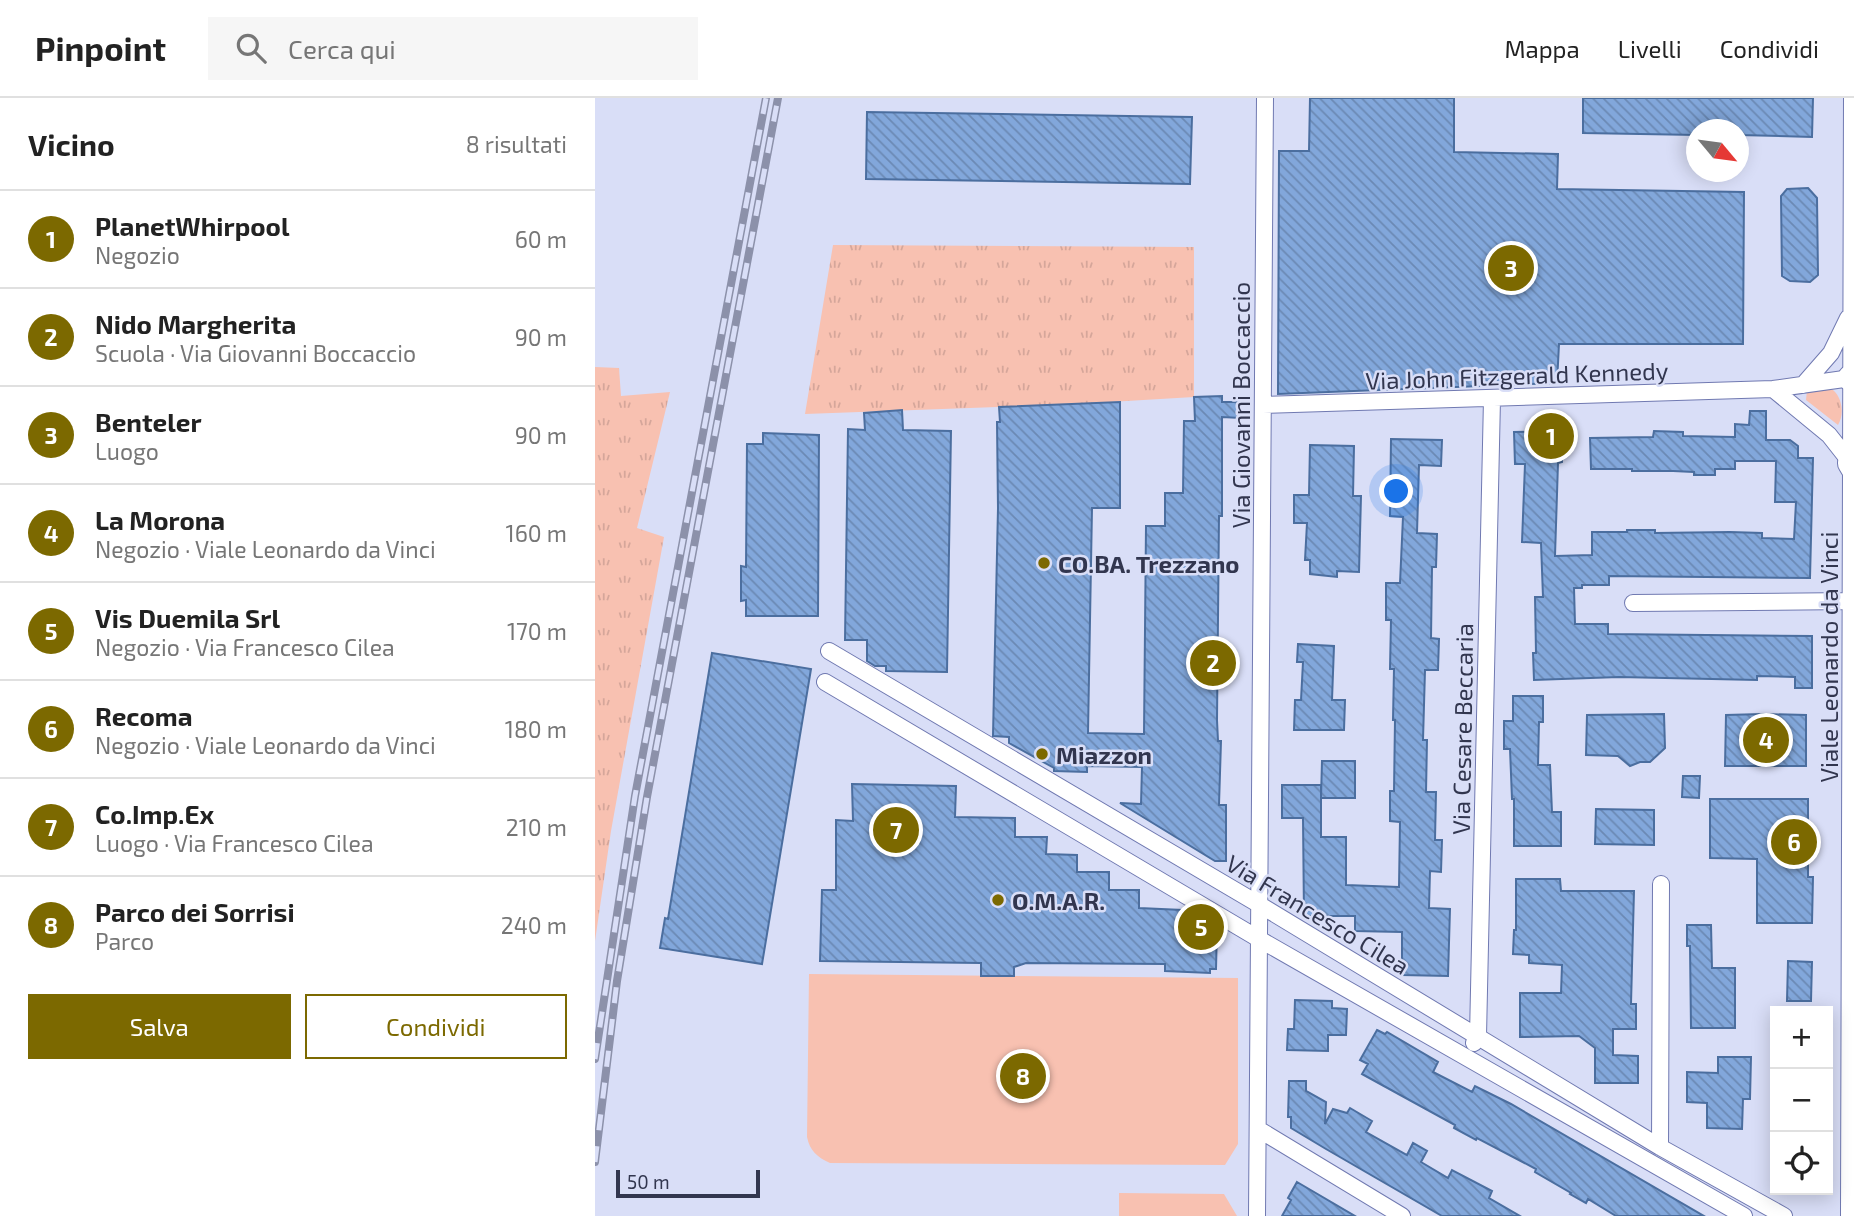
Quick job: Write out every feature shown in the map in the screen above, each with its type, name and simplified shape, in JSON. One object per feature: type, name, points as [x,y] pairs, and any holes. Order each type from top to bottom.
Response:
[{"type":"street","name":"Via Giovanni Boccaccio","points":[[1257,1216],[1265,98]]},
{"type":"street","name":"Viale Leonardo da Vinci","points":[[1849,1216],[1852,98]]},
{"type":"street","points":[[1803,385],[1831,353],[1851,311]]},
{"type":"street","name":"Via John Fitzgerald Kennedy","points":[[1263,405],[1492,400],[1773,389],[1852,377]]},
{"type":"street","points":[[1773,389],[1829,435],[1853,466]]},
{"type":"street","name":"Via Cesare Beccaria","points":[[1467,1057],[1478,1036],[1492,400]]},
{"type":"street","points":[[1633,603],[1851,601]]},
{"type":"street","name":"Via Francesco Cilea","points":[[829,651],[1260,905],[1660,1147],[1784,1216]]},
{"type":"street","name":"Via Francesco Cilea","points":[[825,682],[1259,939],[1744,1216]]},
{"type":"street","points":[[1660,1147],[1661,884]]},
{"type":"street","points":[[1258,1129],[1402,1216]]},
{"type":"green space","points":[[833,245],[1194,247],[1194,397],[805,414]]},
{"type":"green space","points":[[595,367],[619,368],[621,396],[670,392],[637,528],[664,537],[611,831],[595,941]]},
{"type":"green space","points":[[1830,388],[1841,405],[1838,425],[1806,400],[1807,390]]},
{"type":"green space","points":[[809,974],[1238,978],[1238,1144],[1225,1165],[830,1163],[815,1153],[807,1137]]},
{"type":"green space","points":[[1119,1193],[1224,1194],[1237,1216],[1119,1216]]},
{"type":"building","points":[[1310,98],[1454,98],[1454,152],[1558,154],[1557,189],[1744,192],[1743,344],[1559,344],[1557,383],[1278,394],[1279,151],[1309,151]]},
{"type":"building","points":[[1583,98],[1813,98],[1812,137],[1749,135],[1749,119],[1686,119],[1686,135],[1583,133]]},
{"type":"building","points":[[867,112],[1192,117],[1190,184],[866,179]]},
{"type":"building","points":[[1808,188],[1817,198],[1818,275],[1810,282],[1790,281],[1782,276],[1781,196],[1787,189]]},
{"type":"building","points":[[1222,396],[1222,402],[1241,402],[1240,418],[1222,417],[1217,720],[1218,741],[1221,741],[1219,805],[1226,805],[1226,861],[1215,861],[1120,803],[1141,804],[1142,767],[1087,766],[1087,772],[1054,771],[1054,768],[1009,743],[1009,737],[993,736],[997,422],[1000,422],[999,407],[1120,402],[1120,508],[1092,508],[1088,733],[1144,734],[1146,526],[1165,526],[1165,493],[1183,493],[1184,421],[1195,421],[1194,397]]},
{"type":"building","points":[[902,410],[903,430],[951,431],[947,672],[886,671],[886,666],[875,666],[867,661],[867,640],[845,640],[848,429],[865,430],[864,413]]},
{"type":"building","points":[[1750,411],[1766,411],[1766,440],[1790,440],[1798,446],[1798,458],[1813,458],[1810,578],[1609,576],[1609,585],[1582,585],[1582,588],[1574,588],[1575,624],[1608,624],[1608,634],[1812,636],[1812,688],[1795,688],[1795,677],[1757,676],[1757,680],[1619,677],[1534,680],[1535,597],[1543,597],[1541,543],[1522,542],[1525,464],[1515,464],[1514,432],[1561,431],[1562,462],[1558,463],[1555,556],[1592,555],[1592,532],[1655,530],[1655,533],[1762,533],[1762,538],[1794,539],[1796,502],[1775,502],[1776,461],[1735,461],[1735,469],[1715,469],[1715,475],[1591,469],[1590,438],[1653,437],[1654,431],[1683,432],[1683,436],[1735,437],[1735,424],[1749,425]]},
{"type":"building","points":[[763,433],[819,435],[818,616],[746,616],[746,600],[741,601],[741,566],[746,567],[747,444],[763,444]]},
{"type":"building","points":[[1391,439],[1442,440],[1441,466],[1419,465],[1417,533],[1437,534],[1436,567],[1432,567],[1431,638],[1439,639],[1438,670],[1425,670],[1423,740],[1427,740],[1426,792],[1436,792],[1435,840],[1442,840],[1441,872],[1430,871],[1429,908],[1450,909],[1448,976],[1402,975],[1402,932],[1355,931],[1355,916],[1304,916],[1303,818],[1282,818],[1282,785],[1321,785],[1321,837],[1346,837],[1346,885],[1399,887],[1400,822],[1390,821],[1390,791],[1394,791],[1395,720],[1394,669],[1390,669],[1391,620],[1386,620],[1386,583],[1400,583],[1403,517],[1390,516]]},
{"type":"building","points":[[1310,445],[1354,446],[1353,496],[1361,496],[1359,572],[1337,571],[1337,577],[1310,574],[1310,560],[1305,560],[1307,523],[1294,523],[1294,495],[1309,495]]},
{"type":"building","points":[[1298,644],[1334,646],[1332,700],[1345,700],[1344,730],[1294,730],[1295,700],[1301,700],[1303,662],[1297,662]]},
{"type":"building","points":[[712,653],[811,669],[762,964],[660,948],[665,918],[668,919]]},
{"type":"building","points":[[1513,696],[1543,696],[1543,722],[1539,722],[1538,765],[1550,765],[1552,812],[1561,812],[1561,846],[1514,846],[1510,749],[1504,749],[1504,721],[1513,721]]},
{"type":"building","points":[[1664,714],[1665,748],[1650,762],[1630,766],[1618,756],[1586,755],[1587,715]]},
{"type":"building","points":[[1726,715],[1806,715],[1806,766],[1725,766]]},
{"type":"building","points":[[1322,761],[1355,761],[1355,798],[1321,798]]},
{"type":"building","points":[[1683,776],[1700,776],[1699,798],[1682,797]]},
{"type":"building","points":[[852,784],[956,786],[955,817],[1015,818],[1015,837],[1047,837],[1046,854],[1077,855],[1077,872],[1109,872],[1109,890],[1139,890],[1139,908],[1183,910],[1198,921],[1217,928],[1216,969],[1210,969],[1210,973],[1165,971],[1165,964],[1026,963],[1014,967],[1014,976],[981,976],[981,963],[820,961],[822,890],[836,890],[836,820],[853,821]]},
{"type":"building","points":[[1710,799],[1808,799],[1808,877],[1813,877],[1812,923],[1757,923],[1757,859],[1710,858]]},
{"type":"building","points":[[1596,809],[1654,810],[1654,845],[1595,844]]},
{"type":"building","points":[[1516,879],[1560,879],[1561,891],[1634,891],[1631,1004],[1636,1004],[1636,1029],[1613,1029],[1613,1055],[1638,1056],[1638,1083],[1595,1083],[1595,1048],[1579,1036],[1520,1037],[1520,993],[1561,993],[1562,965],[1529,963],[1529,955],[1513,954]]},
{"type":"building","points":[[1687,925],[1711,925],[1712,968],[1735,968],[1735,1028],[1691,1028],[1690,946],[1687,946]]},
{"type":"building","points":[[1788,961],[1812,962],[1811,1001],[1787,1001]]},
{"type":"building","points":[[1295,1000],[1332,1001],[1332,1008],[1347,1009],[1346,1035],[1328,1035],[1328,1051],[1287,1050],[1288,1029],[1294,1029]]},
{"type":"building","points":[[1377,1030],[1385,1034],[1387,1032],[1438,1062],[1433,1072],[1472,1092],[1475,1086],[1511,1104],[1704,1216],[1616,1216],[1588,1199],[1586,1203],[1570,1194],[1535,1172],[1536,1169],[1454,1128],[1455,1125],[1362,1074],[1368,1064],[1360,1060]]},
{"type":"building","points":[[1718,1057],[1751,1057],[1750,1099],[1743,1099],[1742,1129],[1707,1128],[1707,1103],[1687,1102],[1687,1072],[1718,1073]]},
{"type":"building","points":[[1289,1081],[1306,1081],[1306,1091],[1326,1102],[1325,1124],[1333,1109],[1347,1113],[1350,1108],[1372,1121],[1366,1132],[1407,1155],[1413,1143],[1427,1151],[1421,1162],[1448,1178],[1452,1170],[1492,1191],[1489,1198],[1520,1216],[1442,1216],[1326,1149],[1291,1128],[1291,1117],[1288,1117]]},
{"type":"building","points":[[1297,1182],[1355,1216],[1282,1216]]},
{"type":"railway","points":[[595,1059],[635,796],[766,98]]},
{"type":"railway","points":[[595,1162],[617,981],[647,797],[778,98]]},
{"type":"place","name":"Benteler","points":[[1511,268]]},
{"type":"place","name":"PlanetWhirpool","points":[[1551,436]]},
{"type":"place","name":"CO.BA. Trezzano","points":[[1044,563]]},
{"type":"place","name":"Nido Margherita","points":[[1213,663]]},
{"type":"place","name":"La Morona","points":[[1766,740]]},
{"type":"place","name":"Miazzon","points":[[1042,754]]},
{"type":"place","name":"Co.Imp.Ex","points":[[896,830]]},
{"type":"place","name":"Recoma","points":[[1794,842]]},
{"type":"place","name":"O.M.A.R.","points":[[998,900]]},
{"type":"place","name":"Vis Duemila Srl","points":[[1201,927]]},
{"type":"place","name":"Parco dei Sorrisi","points":[[1023,1076]]}]
